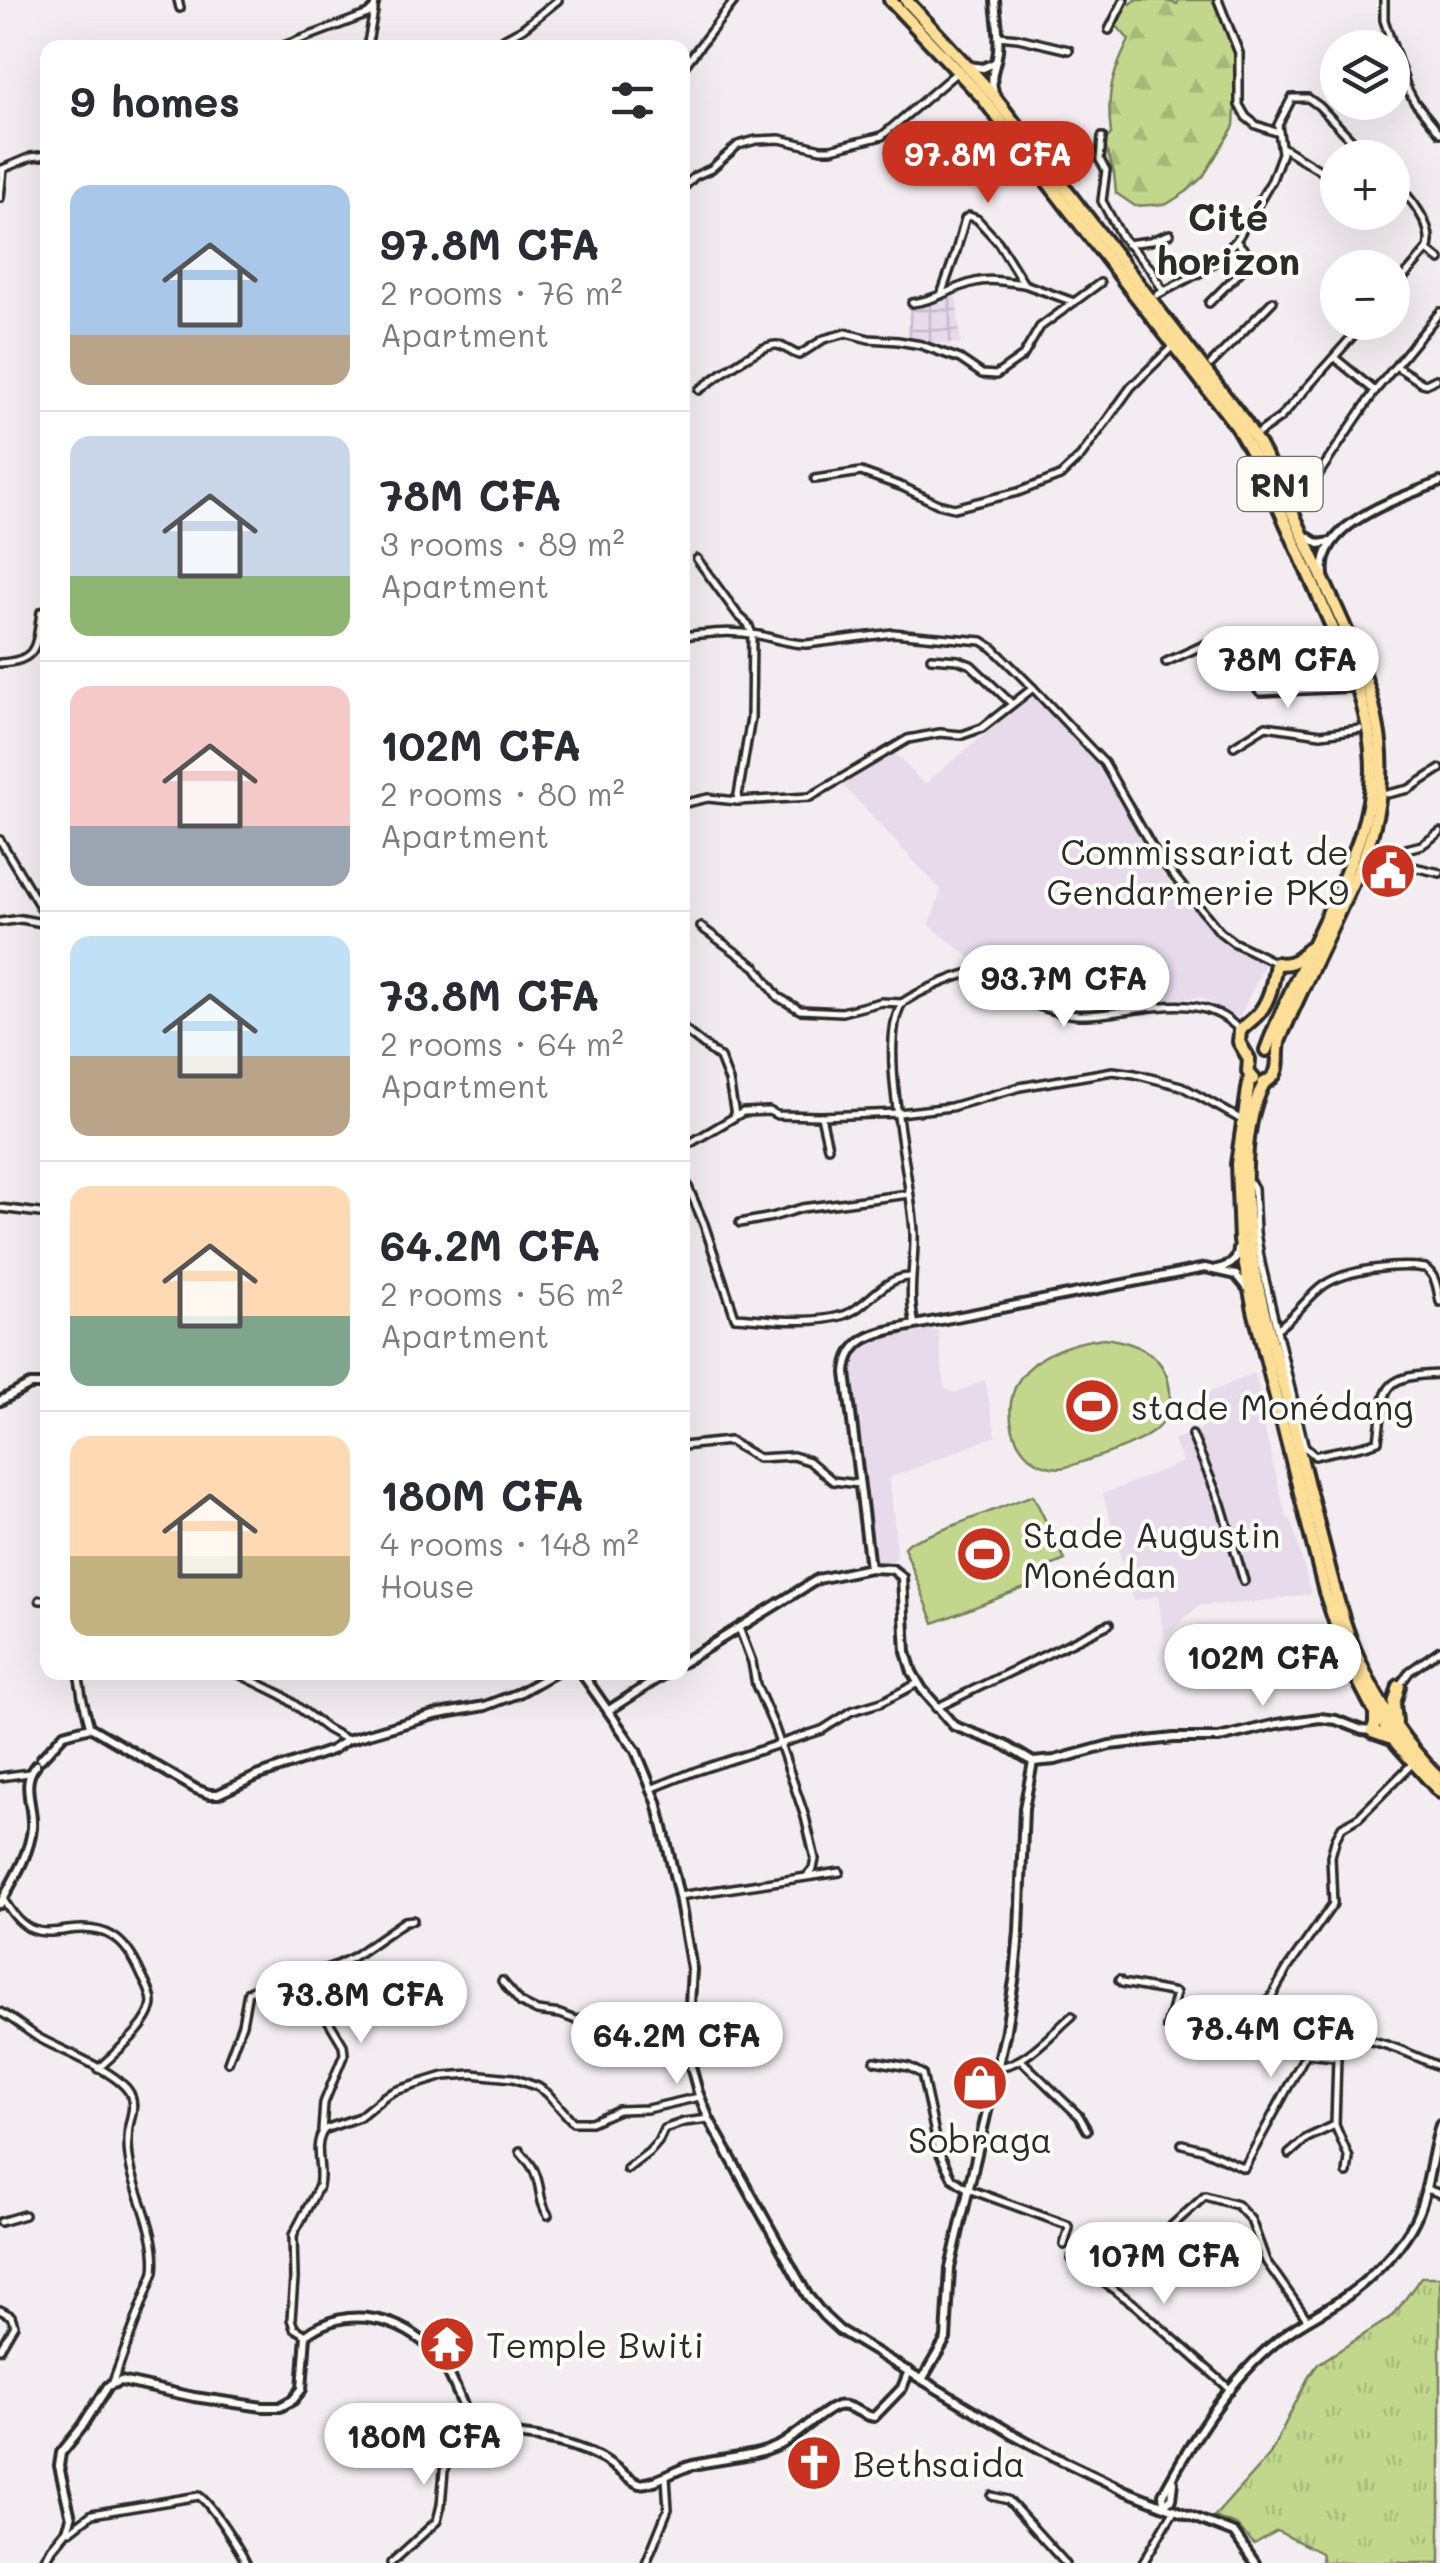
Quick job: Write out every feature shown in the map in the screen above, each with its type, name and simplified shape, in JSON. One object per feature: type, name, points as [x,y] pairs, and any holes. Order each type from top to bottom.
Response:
[{"type":"highway","name":"RN1","points":[[890,0],[998,102],[1232,402],[1287,498],[1359,664],[1378,723],[1380,788],[1373,830],[1361,864],[1283,1032],[1267,1053],[1249,1059],[1237,1164],[1238,1224],[1254,1310],[1334,1622],[1348,1661],[1375,1712],[1440,1778]]},
{"type":"highway","name":"RN1","points":[[906,0],[1224,408],[1264,474],[1364,706],[1372,764],[1367,812],[1355,854],[1267,1053]]},
{"type":"highway","points":[[1249,1059],[1239,1042],[1240,1032],[1266,1000],[1276,963],[1286,964],[1300,958],[1318,935]]},
{"type":"highway","points":[[1240,1032],[1246,1045],[1267,1053]]},
{"type":"highway","name":"RN1","points":[[1267,1053],[1279,1064],[1278,1072],[1264,1082],[1251,1127],[1247,1182],[1251,1248],[1352,1644],[1395,1734],[1413,1763],[1440,1792]]},
{"type":"highway","points":[[1250,1076],[1264,1082]]},
{"type":"highway","points":[[1368,1680],[1384,1691],[1398,1686]]},
{"type":"highway","points":[[1375,1712],[1372,1731],[1395,1734],[1398,1686]]},
{"type":"street","points":[[178,0],[180,8]]},
{"type":"street","points":[[502,40],[558,0]]},
{"type":"street","points":[[690,59],[735,0]]},
{"type":"street","points":[[995,0],[998,36],[991,80],[998,102]]},
{"type":"street","points":[[1109,30],[1124,0]]},
{"type":"street","points":[[1218,0],[1240,53],[1239,105],[1256,125],[1279,134]]},
{"type":"street","points":[[1384,0],[1384,20],[1406,88],[1440,133]]},
{"type":"street","points":[[300,40],[361,18],[375,4]]},
{"type":"street","points":[[368,40],[375,4]]},
{"type":"street","points":[[998,36],[1069,50]]},
{"type":"street","points":[[690,181],[738,145],[756,140],[780,139],[821,149],[882,136],[963,69],[983,68],[995,62]]},
{"type":"street","points":[[1102,137],[1100,160],[1106,170],[1102,201],[1127,244],[1151,268],[1160,293],[1213,263],[1236,241],[1272,180],[1282,148],[1281,116],[1290,101],[1308,98],[1352,140]]},
{"type":"street","points":[[1282,148],[1320,170]]},
{"type":"street","points":[[0,198],[1,170],[40,156]]},
{"type":"street","points":[[1410,197],[1431,243],[1410,270]]},
{"type":"street","points":[[941,295],[962,225],[970,216],[998,242],[1024,284]]},
{"type":"street","points":[[1127,244],[1170,234]]},
{"type":"street","points":[[1208,303],[1248,264],[1248,254],[1236,241]]},
{"type":"street","points":[[1427,250],[1440,260]]},
{"type":"street","points":[[912,303],[988,280],[1024,284],[1074,302]]},
{"type":"street","points":[[700,390],[732,366],[768,347],[779,346],[799,355],[824,339],[846,334],[922,346],[960,359],[982,374],[996,374],[1024,356],[1040,327],[1100,283]]},
{"type":"street","points":[[1212,364],[1273,302]]},
{"type":"street","points":[[1287,498],[1305,490],[1314,480],[1375,391],[1440,312]]},
{"type":"street","points":[[1260,432],[1280,418],[1350,340]]},
{"type":"street","points":[[815,479],[861,472],[954,508],[1018,492],[1060,476],[1081,456],[1131,386],[1175,346]]},
{"type":"street","points":[[1334,358],[1375,391]]},
{"type":"street","points":[[1397,367],[1422,383],[1436,379]]},
{"type":"street","points":[[1326,586],[1323,559],[1355,521],[1440,482]]},
{"type":"street","points":[[1301,530],[1319,544],[1336,539]]},
{"type":"street","points":[[697,559],[752,634],[752,718],[737,801]]},
{"type":"street","points":[[0,663],[32,654],[40,612]]},
{"type":"street","points":[[690,635],[725,630],[796,644],[893,632],[973,640],[993,648],[1104,762],[1156,854],[1220,932],[1276,963]]},
{"type":"street","points":[[1166,662],[1210,644],[1238,665],[1260,692],[1349,688]]},
{"type":"street","points":[[931,658],[971,665],[1012,704]]},
{"type":"street","points":[[690,802],[708,798],[810,798],[908,739],[940,733],[962,735],[982,728],[1034,688]]},
{"type":"street","points":[[1234,746],[1266,726],[1321,734],[1360,729]]},
{"type":"street","points":[[1387,794],[1409,789],[1440,769]]},
{"type":"street","points":[[1381,859],[1422,845],[1440,832]]},
{"type":"street","points":[[0,840],[40,908]]},
{"type":"street","points":[[1371,856],[1440,873]]},
{"type":"street","points":[[0,922],[22,918],[40,921]]},
{"type":"street","points":[[701,926],[756,968],[778,997],[800,1010],[842,1012],[881,1002],[902,1002],[962,976],[979,974],[1019,997],[1070,1014],[1186,1007],[1214,1013],[1240,1032]]},
{"type":"street","points":[[902,1002],[893,1030],[898,1114],[914,1233],[910,1297],[916,1325]]},
{"type":"street","points":[[690,1034],[720,1058],[729,1081],[734,1116]]},
{"type":"street","points":[[690,1143],[743,1112],[898,1114],[951,1107],[1020,1087],[1113,1071],[1181,1086],[1242,1120]]},
{"type":"street","points":[[821,1116],[828,1147]]},
{"type":"street","points":[[1247,1182],[1254,1188],[1258,1248],[1288,1387]]},
{"type":"street","points":[[690,1192],[735,1317],[805,1321],[847,1314],[889,1283],[905,1276],[910,1278]]},
{"type":"street","points":[[740,1223],[802,1208],[909,1194]]},
{"type":"street","points":[[0,1208],[40,1213]]},
{"type":"street","points":[[1216,1269],[1235,1261],[1238,1224]]},
{"type":"street","points":[[870,1568],[846,1373],[848,1357],[867,1338],[1201,1268],[1241,1278],[1254,1310]]},
{"type":"street","points":[[1278,1328],[1332,1280],[1379,1268],[1425,1268],[1435,1280],[1440,1302]]},
{"type":"street","points":[[1301,1445],[1315,1456],[1378,1441],[1382,1405],[1394,1381],[1408,1375],[1440,1374]]},
{"type":"street","points":[[0,1401],[30,1385],[40,1385]]},
{"type":"street","points":[[1192,1435],[1221,1504],[1244,1581]]},
{"type":"street","points":[[690,1445],[729,1441],[758,1458],[794,1456],[809,1460],[832,1481],[859,1484]]},
{"type":"street","points":[[690,1658],[810,1582],[870,1568],[892,1569],[902,1578],[910,1667],[936,1708],[954,1726],[1005,1745],[1033,1762],[1110,1745],[1219,1738],[1320,1718],[1372,1731]]},
{"type":"street","points":[[936,1708],[1109,1624]]},
{"type":"street","points":[[739,1628],[805,1817],[815,1859],[814,1869],[807,1876]]},
{"type":"street","points":[[1398,1686],[1410,1670],[1440,1650]]},
{"type":"street","points":[[79,1680],[90,1727],[196,1789],[213,1794],[332,1750],[347,1740],[485,1706],[542,1680]]},
{"type":"street","points":[[251,1680],[282,1695],[347,1740]]},
{"type":"street","points":[[587,1680],[636,1751],[653,1788],[692,1969],[689,2059],[700,2097],[812,2303],[839,2330],[1036,2447],[1107,2482],[1234,2533],[1255,2563]]},
{"type":"street","points":[[609,1710],[656,1680]]},
{"type":"street","points":[[653,1788],[829,1727],[852,1711],[882,1702],[918,1682]]},
{"type":"street","points":[[90,1727],[64,1734],[29,1773],[30,1838],[2,1902],[18,1920],[35,1930],[104,1931],[134,1956],[150,1992],[148,2017],[98,2069]]},
{"type":"street","points":[[923,2378],[946,2339],[950,2268],[999,2066],[1015,1975],[1024,1808],[1033,1762]]},
{"type":"street","points":[[1337,2057],[1306,2054],[1263,2020],[1288,1969],[1332,1904],[1331,1856],[1342,1827],[1359,1817],[1413,1763]]},
{"type":"street","points":[[0,1776],[29,1773]]},
{"type":"street","points":[[678,1896],[840,1872]]},
{"type":"street","points":[[228,2062],[242,2024],[248,1992],[290,1975],[326,1970],[412,1920]]},
{"type":"street","points":[[306,2335],[294,2328],[291,2319],[293,2234],[320,2186],[318,2142],[324,2103],[344,2054],[308,1972]]},
{"type":"street","points":[[1119,1980],[1122,1984],[1176,1993],[1167,2027],[1181,2034],[1249,2034],[1288,2040]]},
{"type":"street","points":[[502,1981],[521,2003],[537,2011],[576,2020],[628,2012],[647,2023],[663,2022],[689,2030]]},
{"type":"street","points":[[0,2012],[116,2080],[132,2096],[128,2129],[130,2164],[155,2263],[113,2382],[61,2453],[59,2466],[70,2511],[67,2530],[44,2563]]},
{"type":"street","points":[[999,2066],[1021,2060],[1072,2016]]},
{"type":"street","points":[[1347,2173],[1349,2158],[1335,2125],[1340,2050],[1352,2041],[1362,2040],[1440,2067]]},
{"type":"street","points":[[1182,2144],[1244,2168],[1306,2054]]},
{"type":"street","points":[[1021,2060],[1079,2116],[1087,2130]]},
{"type":"street","points":[[875,2061],[909,2067],[922,2074],[940,2152],[947,2171],[960,2185],[1067,2225],[1064,2245]]},
{"type":"street","points":[[322,2132],[359,2116],[389,2094],[444,2076],[472,2074],[523,2081],[546,2093],[573,2122],[591,2122],[618,2110],[648,2109],[700,2097]]},
{"type":"street","points":[[626,2169],[658,2142],[664,2129],[709,2118]]},
{"type":"street","points":[[1290,2154],[1307,2138],[1335,2125]]},
{"type":"street","points":[[1164,2504],[1171,2499],[1174,2476],[1193,2440],[1270,2346],[1346,2297],[1395,2249],[1416,2218],[1440,2125]]},
{"type":"street","points":[[520,2150],[535,2173],[540,2201],[548,2215]]},
{"type":"street","points":[[1425,2188],[1440,2194]]},
{"type":"street","points":[[1086,2248],[1126,2250],[1167,2230],[1205,2196],[1223,2199],[1237,2204],[1251,2220],[1266,2261],[1307,2319]]},
{"type":"street","points":[[0,2222],[24,2215]]},
{"type":"street","points":[[1071,2259],[1134,2304],[1231,2390]]},
{"type":"street","points":[[0,2310],[11,2316],[14,2324],[0,2349]]},
{"type":"street","points":[[306,2335],[327,2324],[364,2317],[385,2320],[408,2332],[440,2360],[475,2432]]},
{"type":"street","points":[[113,2382],[280,2407],[294,2400],[302,2389],[306,2335]]},
{"type":"street","points":[[391,2563],[437,2521],[444,2471],[453,2452],[475,2432],[532,2436],[566,2444],[600,2458],[639,2484],[689,2466],[774,2448],[837,2406],[874,2417],[902,2388],[909,2372]]},
{"type":"street","points":[[646,2563],[668,2509],[666,2477]]},
{"type":"street","points":[[1145,2498],[1170,2489]]},
{"type":"street","points":[[1170,2489],[1185,2512]]},
{"type":"street","points":[[67,2530],[92,2514],[198,2496],[206,2501],[237,2544],[246,2563]]},
{"type":"street","points":[[992,2496],[1008,2500],[1065,2563]]},
{"type":"street","points":[[1143,2563],[1176,2509]]},
{"type":"shaded area","points":[[956,296],[961,344],[908,341],[909,309]]},
{"type":"shaded area","points":[[1035,694],[1096,759],[1156,861],[1222,942],[1266,961],[1239,1018],[1200,997],[1082,1013],[1011,992],[930,925],[941,890],[840,782],[891,749],[924,784]]},
{"type":"shaded area","points":[[926,1327],[938,1331],[945,1389],[955,1393],[985,1380],[996,1436],[890,1478],[897,1557],[881,1564],[875,1561],[851,1362],[867,1343]]},
{"type":"shaded area","points":[[1255,1373],[1275,1472],[1311,1594],[1199,1605],[1164,1639],[1158,1596],[1133,1601],[1103,1494],[1183,1462],[1173,1440],[1202,1427],[1191,1400]]},
{"type":"green space","points":[[1135,0],[1177,4],[1179,0],[1213,0],[1233,41],[1237,70],[1234,126],[1203,177],[1167,204],[1135,206],[1116,193],[1104,142],[1111,134],[1112,85],[1129,40],[1115,24],[1127,1],[1131,4]]},
{"type":"green space","points":[[1103,1338],[1135,1346],[1160,1364],[1169,1383],[1166,1414],[1154,1431],[1132,1444],[1074,1465],[1047,1466],[1025,1452],[1017,1441],[1011,1415],[1015,1389],[1038,1361],[1058,1350]]},
{"type":"green space","name":"Stade Augustin Monédan","points":[[1033,1495],[1065,1560],[1041,1570],[1045,1580],[934,1623],[904,1547]]},
{"type":"green space","points":[[1421,2277],[1440,2277],[1440,2563],[1323,2563],[1321,2553],[1277,2531],[1254,2544],[1236,2525],[1214,2517],[1270,2454],[1318,2364],[1393,2316]]},
{"type":"place","name":"Commissariat de Gendarmerie PK9","points":[[1388,871]]},
{"type":"place","name":"stade Monédang","points":[[1092,1406]]},
{"type":"place","name":"Stade Augustin Monédan","points":[[984,1554]]},
{"type":"place","name":"Sobraga","points":[[980,2083]]},
{"type":"place","name":"Temple Bwiti","points":[[447,2344]]},
{"type":"place","name":"Bethsaida","points":[[814,2463]]},
{"type":"district","name":"Cité horizon","points":[[1228,238]]}]
